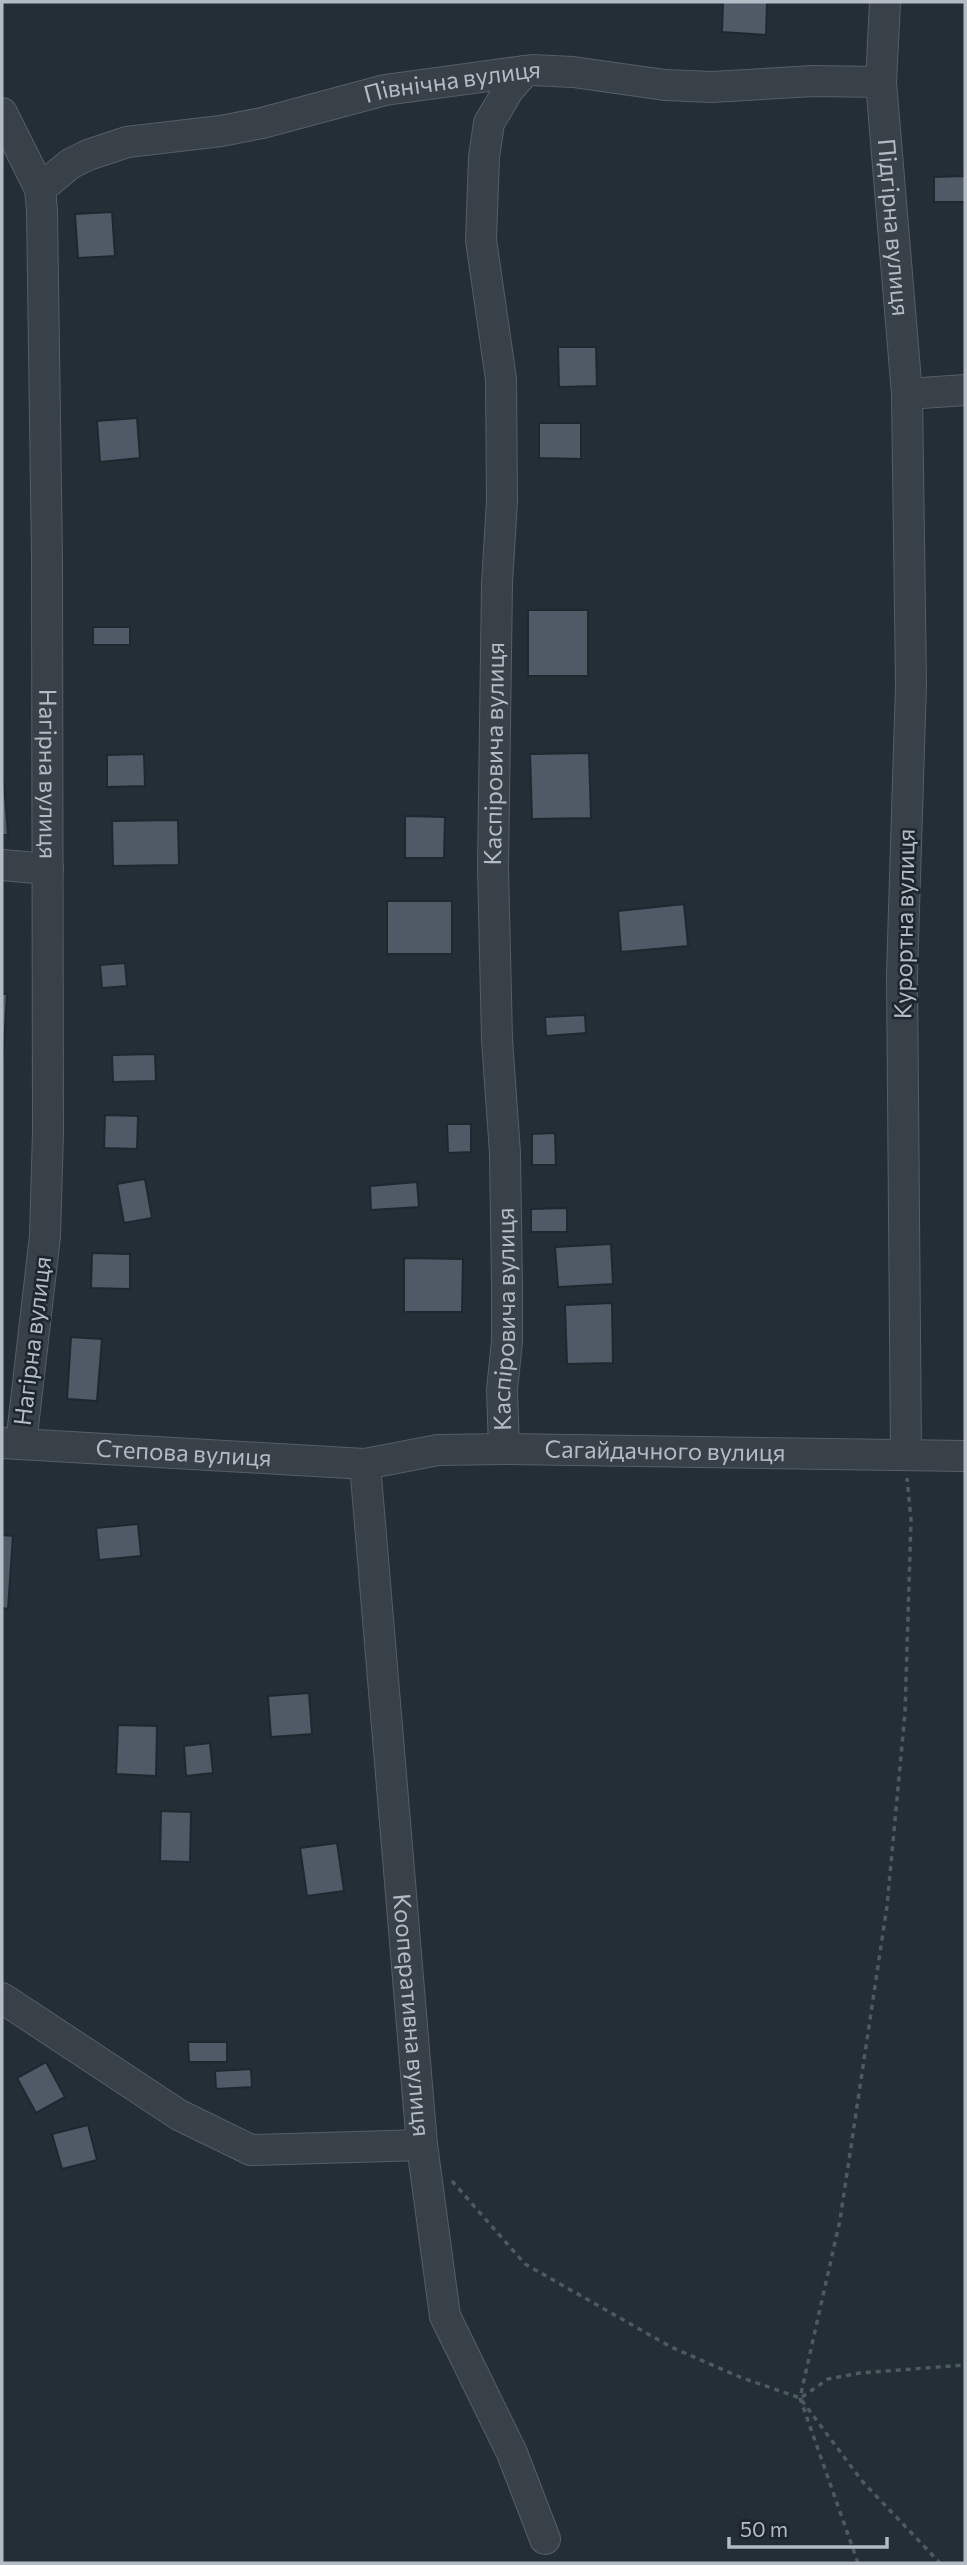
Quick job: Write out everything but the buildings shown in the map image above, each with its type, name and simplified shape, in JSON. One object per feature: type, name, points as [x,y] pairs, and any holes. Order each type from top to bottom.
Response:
[{"type":"street","name":"Підгірна вулиця","points":[[885,2],[881,82],[906,394]]},
{"type":"street","name":"Північна вулиця","points":[[40,189],[79,160],[106,147],[235,128],[385,90],[525,71],[573,72],[665,85],[712,87],[813,81],[881,82]]},
{"type":"street","name":"Каспіровича вулиця","points":[[504,1449],[502,1390],[507,1341],[505,1153],[497,1040],[493,867],[497,584],[502,501],[501,379],[481,240],[484,157],[489,123],[509,89],[525,71]]},
{"type":"street","name":"Нагірна вулиця","points":[[2,113],[40,189],[47,559],[48,1132],[45,1236],[11,1444]]},
{"type":"street","points":[[906,394],[965,390]]},
{"type":"street","name":"Курортна вулиця","points":[[906,394],[911,684],[902,974],[906,1454]]},
{"type":"street","points":[[2,865],[48,869]]},
{"type":"street","name":"Степова вулиця","points":[[11,1444],[365,1464]]},
{"type":"street","name":"Сагайдачного вулиця","points":[[365,1464],[438,1450],[504,1449],[965,1456]]},
{"type":"street","name":"Кооперативна вулиця","points":[[2,1998],[178,2115],[251,2150],[422,2146],[365,1464]]},
{"type":"street","points":[[422,2146],[445,2316],[512,2453],[545,2539]]},
{"type":"path","points":[[858,2563],[800,2398],[840,2220],[887,1906],[905,1713],[911,1520],[906,1454]]},
{"type":"path","points":[[448,2175],[525,2264],[671,2347],[740,2377],[800,2398],[862,2481],[940,2563]]},
{"type":"path","points":[[800,2398],[828,2379],[860,2373],[965,2365]]}]
